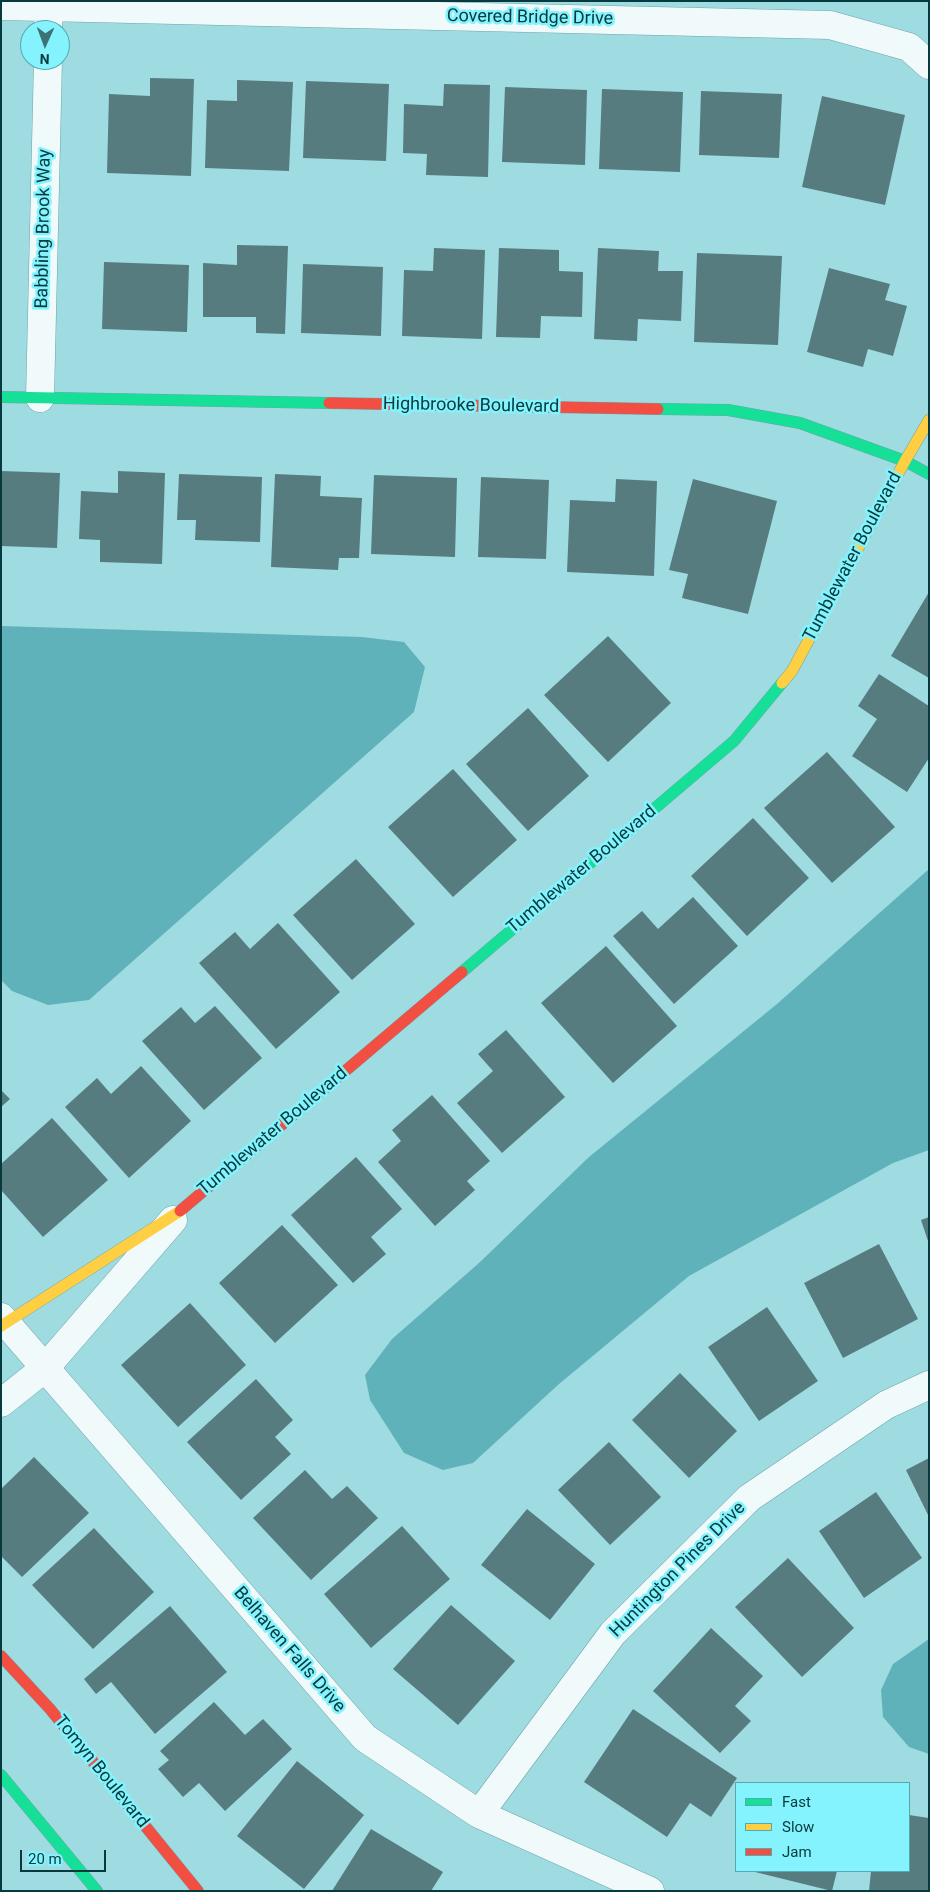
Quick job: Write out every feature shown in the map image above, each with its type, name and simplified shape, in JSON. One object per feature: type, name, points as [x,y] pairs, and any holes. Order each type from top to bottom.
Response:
[{"type":"street","name":"Covered Bridge Drive","points":[[1,6],[48,19],[830,25],[909,47],[929,65]]},
{"type":"street","name":"Babbling Brook Way","points":[[40,398],[48,70]]},
{"type":"street","name":"Highbrooke Boulevard","points":[[1,397],[728,410],[800,423],[904,461],[929,474]]},
{"type":"street","points":[[904,461],[929,420]]},
{"type":"street","name":"Tumblewater Boulevard","points":[[3,1322],[179,1212],[734,741],[792,671],[904,461]]},
{"type":"street","name":"Tumblewater Boulevard","points":[[1,1403],[44,1368],[179,1212]]},
{"type":"street","name":"Belhaven Falls Drive","points":[[3,1322],[365,1738],[479,1814],[650,1891]]},
{"type":"street","name":"Huntington Pines Drive","points":[[479,1814],[613,1633],[749,1498],[886,1406],[929,1385]]},
{"type":"street","name":"Tomyn Boulevard","points":[[1,1656],[50,1709],[198,1891]]},
{"type":"street","points":[[1,1775],[97,1891]]},
{"type":"water","points":[[1,626],[362,637],[404,642],[425,667],[414,712],[89,1000],[48,1005],[12,991],[1,980]]},
{"type":"water","points":[[929,869],[929,1150],[893,1163],[689,1276],[559,1384],[473,1463],[443,1470],[404,1453],[370,1400],[365,1375],[392,1339],[479,1263],[589,1157],[777,1004]]},
{"type":"water","points":[[929,1639],[929,1754],[909,1747],[883,1717],[881,1690],[893,1664]]},
{"type":"building","points":[[150,78],[194,79],[191,176],[107,173],[109,94],[150,96]]},
{"type":"building","points":[[237,80],[293,82],[289,171],[205,168],[207,100],[237,101]]},
{"type":"building","points":[[306,81],[389,84],[386,161],[303,158]]},
{"type":"building","points":[[444,84],[490,85],[488,177],[426,175],[427,154],[403,153],[404,104],[443,106]]},
{"type":"building","points":[[505,87],[587,90],[585,165],[502,162]]},
{"type":"building","points":[[602,89],[683,92],[680,172],[599,169]]},
{"type":"building","points":[[701,91],[782,94],[779,158],[699,155]]},
{"type":"building","points":[[822,96],[905,115],[885,205],[802,187]]},
{"type":"building","points":[[237,245],[288,246],[285,334],[256,333],[256,317],[203,317],[203,263],[237,265]]},
{"type":"building","points":[[434,248],[485,250],[482,339],[402,336],[404,270],[433,271]]},
{"type":"building","points":[[499,248],[559,250],[559,271],[583,272],[582,317],[541,316],[540,338],[496,337]]},
{"type":"building","points":[[598,248],[659,251],[658,271],[683,271],[681,321],[638,319],[637,341],[594,339]]},
{"type":"building","points":[[697,253],[782,256],[778,345],[694,342]]},
{"type":"building","points":[[104,262],[189,265],[187,332],[102,329]]},
{"type":"building","points":[[303,264],[383,267],[381,336],[301,333]]},
{"type":"building","points":[[829,268],[890,284],[885,300],[907,306],[893,356],[868,349],[863,367],[807,352]]},
{"type":"building","points":[[1,471],[60,473],[57,548],[1,546]]},
{"type":"building","points":[[118,471],[165,473],[162,564],[100,562],[100,540],[79,539],[81,491],[118,493]]},
{"type":"building","points":[[179,474],[262,477],[260,542],[195,540],[196,520],[177,520]]},
{"type":"building","points":[[275,474],[321,476],[320,496],[362,498],[359,558],[339,558],[338,570],[271,567]]},
{"type":"building","points":[[374,475],[457,478],[455,557],[371,554]]},
{"type":"building","points":[[481,477],[549,480],[546,559],[478,557]]},
{"type":"building","points":[[616,479],[657,481],[654,576],[567,572],[570,500],[615,502]]},
{"type":"building","points":[[693,479],[777,501],[748,614],[682,598],[688,574],[669,570]]},
{"type":"building","points":[[929,592],[929,678],[891,656]]},
{"type":"building","points":[[608,636],[671,703],[608,762],[544,695]]},
{"type":"building","points":[[879,674],[929,706],[929,758],[907,792],[852,756],[877,719],[858,706]]},
{"type":"building","points":[[528,708],[589,776],[528,831],[466,764]]},
{"type":"building","points":[[827,752],[895,827],[832,883],[764,808]]},
{"type":"building","points":[[453,769],[517,840],[453,897],[388,827]]},
{"type":"building","points":[[753,818],[809,878],[747,936],[691,876]]},
{"type":"building","points":[[356,859],[415,924],[352,980],[293,915]]},
{"type":"building","points":[[693,897],[738,946],[674,1004],[613,936],[642,911],[658,929]]},
{"type":"building","points":[[278,923],[340,992],[276,1049],[199,963],[235,932],[250,949]]},
{"type":"building","points":[[606,946],[677,1026],[613,1083],[541,1003]]},
{"type":"building","points":[[215,1006],[262,1058],[204,1110],[142,1041],[181,1007],[195,1023]]},
{"type":"building","points":[[506,1030],[565,1097],[502,1153],[457,1103],[493,1071],[478,1054]]},
{"type":"building","points":[[141,1066],[191,1121],[129,1178],[65,1107],[97,1078],[111,1094]]},
{"type":"building","points":[[1,1090],[10,1099],[1,1107]]},
{"type":"building","points":[[432,1095],[490,1161],[467,1181],[475,1190],[435,1226],[378,1162],[401,1141],[392,1130]]},
{"type":"building","points":[[52,1118],[108,1180],[43,1237],[1,1190],[1,1164]]},
{"type":"building","points":[[356,1157],[402,1209],[371,1237],[386,1254],[353,1283],[291,1215]]},
{"type":"building","points":[[929,1217],[929,1241],[928,1241],[921,1220]]},
{"type":"building","points":[[282,1225],[338,1285],[275,1343],[219,1283]]},
{"type":"building","points":[[879,1244],[918,1319],[843,1358],[804,1283]]},
{"type":"building","points":[[190,1303],[246,1365],[178,1427],[121,1365]]},
{"type":"building","points":[[767,1307],[818,1381],[759,1421],[708,1347]]},
{"type":"building","points":[[680,1373],[737,1431],[689,1478],[632,1420]]},
{"type":"building","points":[[256,1379],[293,1420],[275,1437],[291,1454],[241,1500],[187,1442]]},
{"type":"building","points":[[609,1442],[661,1497],[610,1545],[558,1490]]},
{"type":"building","points":[[34,1457],[89,1513],[22,1577],[1,1556],[1,1489]]},
{"type":"building","points":[[929,1458],[929,1517],[906,1470]]},
{"type":"building","points":[[305,1470],[332,1499],[347,1486],[378,1518],[311,1580],[253,1518]]},
{"type":"building","points":[[876,1492],[922,1558],[864,1598],[819,1531]]},
{"type":"building","points":[[527,1509],[595,1564],[550,1620],[481,1565]]},
{"type":"building","points":[[402,1526],[450,1579],[371,1648],[324,1594]]},
{"type":"building","points":[[94,1528],[154,1592],[93,1649],[32,1585]]},
{"type":"building","points":[[788,1558],[854,1628],[802,1677],[735,1607]]},
{"type":"building","points":[[451,1605],[515,1661],[458,1725],[393,1669]]},
{"type":"building","points":[[170,1606],[227,1672],[155,1734],[111,1682],[96,1694],[84,1679]]},
{"type":"building","points":[[711,1628],[763,1676],[735,1706],[751,1721],[720,1753],[653,1691]]},
{"type":"building","points":[[214,1702],[245,1735],[263,1719],[292,1749],[225,1811],[199,1783],[183,1797],[158,1769],[169,1760],[160,1751]]},
{"type":"building","points":[[633,1709],[737,1778],[711,1817],[690,1803],[667,1837],[584,1782]]},
{"type":"building","points":[[297,1761],[364,1815],[304,1889],[237,1836]]},
{"type":"building","points":[[910,1815],[929,1818],[929,1891],[869,1891],[871,1872],[910,1872]]},
{"type":"building","points":[[371,1829],[443,1872],[431,1891],[332,1891]]},
{"type":"building","points":[[755,1872],[837,1872],[832,1891]]},
{"type":"traffic: fast","points":[[1,397],[329,403]]},
{"type":"traffic: fast","points":[[658,409],[728,410],[800,423],[905,461],[929,474]]},
{"type":"traffic: fast","points":[[462,972],[734,741],[782,683]]},
{"type":"traffic: fast","points":[[1,1775],[97,1891]]},
{"type":"traffic: slow","points":[[782,683],[792,671],[929,420]]},
{"type":"traffic: slow","points":[[1,1326],[180,1211]]},
{"type":"traffic: jam","points":[[329,403],[658,409]]},
{"type":"traffic: jam","points":[[180,1211],[462,972]]},
{"type":"traffic: jam","points":[[1,1656],[50,1709],[198,1891]]}]
